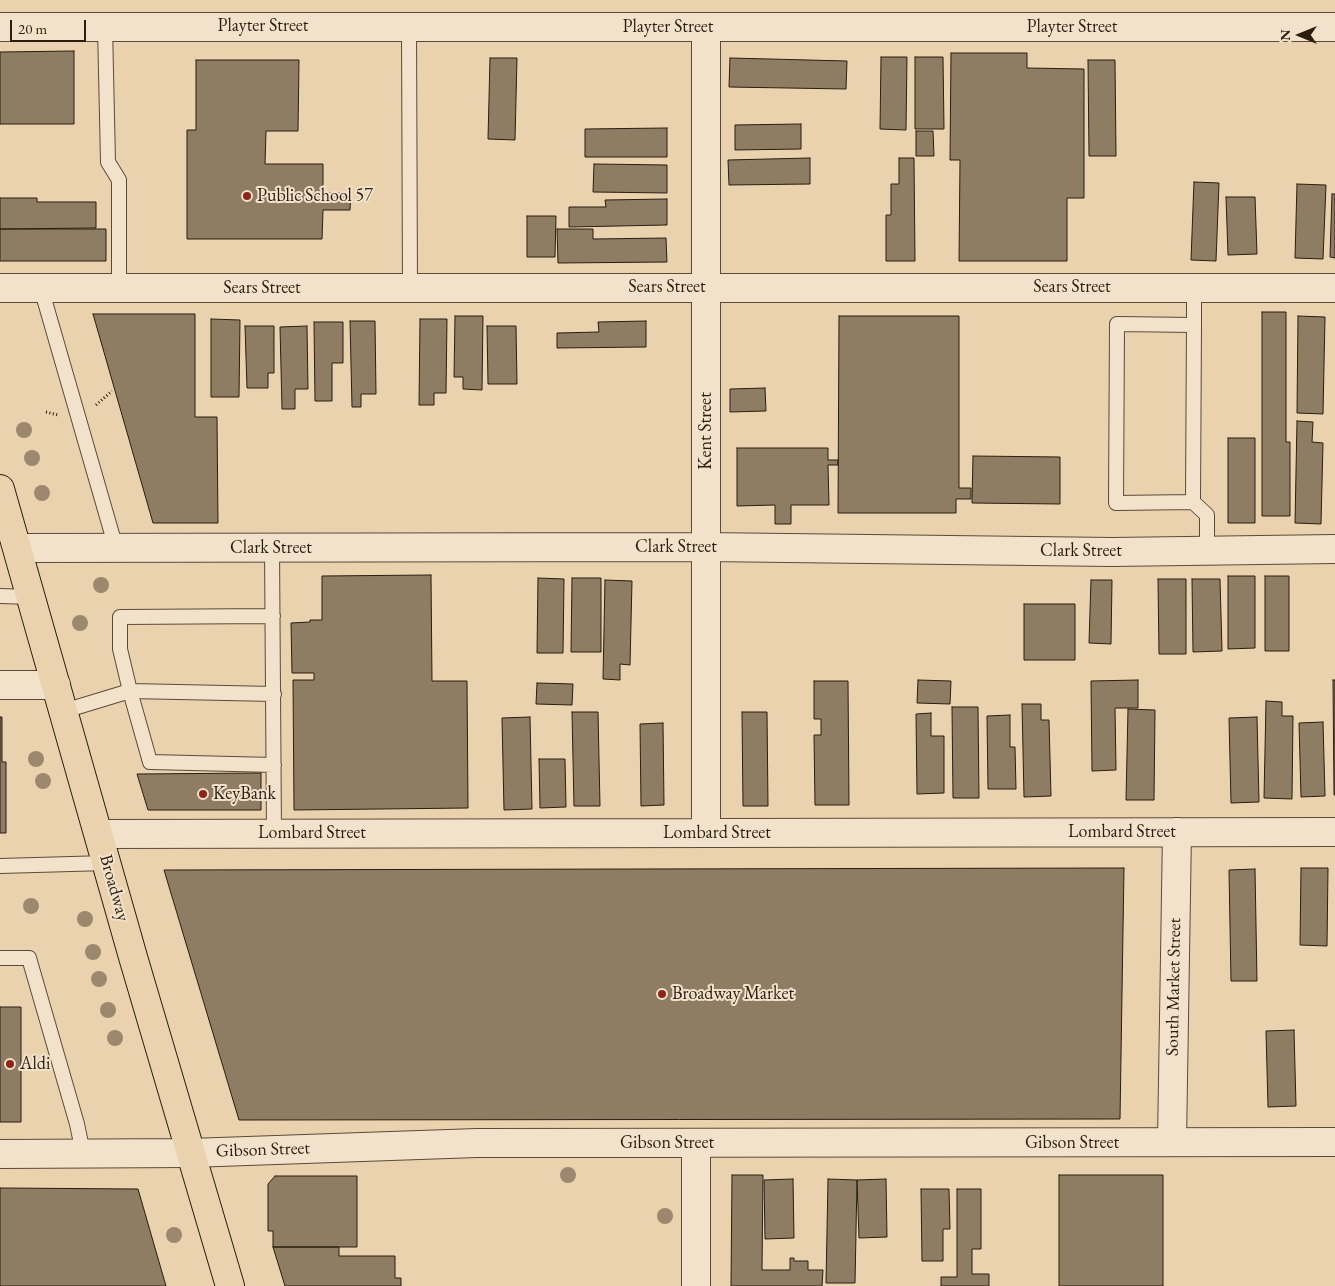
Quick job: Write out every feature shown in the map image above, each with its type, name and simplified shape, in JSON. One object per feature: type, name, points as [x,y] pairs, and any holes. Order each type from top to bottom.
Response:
[{"type":"main road","name":"Broadway","points":[[0,489],[190,1153],[230,1286]]},
{"type":"street","name":"Playter Street","points":[[0,27],[1335,27]]},
{"type":"street","name":"Kent Street","points":[[706,28],[706,834]]},
{"type":"street","name":"Sears Street","points":[[0,288],[1335,288]]},
{"type":"street","name":"Clark Street","points":[[18,548],[706,547],[1112,552],[1335,549]]},
{"type":"street","points":[[0,685],[56,686]]},
{"type":"street","name":"South Market Street","points":[[1172,1142],[1177,832]]},
{"type":"street","name":"Lombard Street","points":[[99,834],[1335,832]]},
{"type":"street","name":"Gibson Street","points":[[0,1154],[190,1153],[477,1143],[1335,1142]]},
{"type":"street","points":[[696,1143],[696,1286]]},
{"type":"lane","points":[[105,26],[108,162],[119,180],[119,288]]},
{"type":"lane","points":[[408,27],[410,288]]},
{"type":"lane","points":[[41,288],[116,548]]},
{"type":"lane","points":[[1194,288],[1193,502],[1207,516],[1207,551]]},
{"type":"lane","points":[[1193,502],[1116,503],[1117,324],[1194,325]]},
{"type":"lane","points":[[272,548],[274,834]]},
{"type":"lane","points":[[0,596],[32,597]]},
{"type":"lane","points":[[273,616],[120,617],[120,649],[150,762],[274,764]]},
{"type":"lane","points":[[64,711],[130,691],[274,694]]},
{"type":"lane","points":[[0,866],[107,863]]},
{"type":"lane","points":[[0,958],[29,958],[83,1153]]},
{"type":"path","points":[[90,410],[112,391]]},
{"type":"building","points":[[74,51],[74,124],[0,124],[0,52]]},
{"type":"building","points":[[951,53],[1027,53],[1027,68],[1084,69],[1084,198],[1067,198],[1067,261],[959,261],[960,160],[950,160]]},
{"type":"building","points":[[881,57],[907,57],[906,130],[880,129]]},
{"type":"building","points":[[915,57],[943,57],[944,129],[915,129]]},
{"type":"building","points":[[490,58],[517,58],[515,140],[488,139]]},
{"type":"building","points":[[730,58],[847,61],[846,89],[729,87]]},
{"type":"building","points":[[196,60],[299,60],[298,131],[266,131],[265,164],[323,164],[323,193],[351,193],[350,210],[323,210],[322,239],[187,239],[187,130],[196,130]]},
{"type":"building","points":[[1088,60],[1115,60],[1116,156],[1089,156]]},
{"type":"building","points":[[801,124],[801,149],[735,150],[735,125]]},
{"type":"building","points":[[667,128],[667,157],[585,157],[585,129]]},
{"type":"building","points":[[916,131],[933,131],[934,156],[916,156]]},
{"type":"building","points":[[810,158],[810,184],[729,185],[728,160]]},
{"type":"building","points":[[899,158],[914,158],[915,261],[886,261],[886,215],[891,215],[891,184],[899,184]]},
{"type":"building","points":[[594,164],[667,165],[667,193],[593,192]]},
{"type":"building","points":[[1194,182],[1219,183],[1216,261],[1191,260]]},
{"type":"building","points":[[1297,184],[1326,185],[1323,259],[1295,258]]},
{"type":"building","points":[[1332,194],[1335,194],[1335,258],[1330,257]]},
{"type":"building","points":[[1226,197],[1255,197],[1257,254],[1228,255]]},
{"type":"building","points":[[0,198],[37,198],[37,202],[96,202],[96,228],[0,229]]},
{"type":"building","points":[[667,199],[667,225],[569,227],[569,207],[606,207],[605,200]]},
{"type":"building","points":[[527,216],[556,216],[555,257],[527,257]]},
{"type":"building","points":[[0,229],[106,229],[106,261],[0,261]]},
{"type":"building","points":[[557,229],[593,229],[593,239],[666,238],[667,262],[558,263]]},
{"type":"building","points":[[1262,312],[1286,312],[1286,442],[1290,442],[1290,516],[1262,516]]},
{"type":"building","points":[[93,314],[195,314],[195,417],[217,417],[218,523],[153,523]]},
{"type":"building","points":[[455,316],[483,316],[482,390],[463,389],[463,377],[454,377]]},
{"type":"building","points":[[839,316],[959,316],[959,488],[971,488],[971,499],[956,499],[956,513],[838,513]]},
{"type":"building","points":[[1298,316],[1325,317],[1323,414],[1297,413]]},
{"type":"building","points":[[211,319],[240,320],[239,397],[211,397]]},
{"type":"building","points":[[420,319],[447,319],[446,393],[434,393],[434,405],[419,405]]},
{"type":"building","points":[[350,321],[375,321],[376,394],[361,394],[361,407],[352,407]]},
{"type":"building","points":[[646,321],[646,347],[557,348],[557,333],[599,332],[598,322]]},
{"type":"building","points":[[314,322],[343,322],[343,363],[332,363],[332,401],[315,401]]},
{"type":"building","points":[[245,326],[274,326],[274,373],[268,373],[268,388],[247,388]]},
{"type":"building","points":[[307,326],[308,389],[295,389],[295,409],[282,409],[280,327]]},
{"type":"building","points":[[487,326],[516,326],[517,384],[488,384]]},
{"type":"building","points":[[765,388],[766,411],[730,412],[730,389]]},
{"type":"building","points":[[1297,421],[1313,422],[1312,442],[1323,443],[1321,524],[1295,523]]},
{"type":"building","points":[[1228,438],[1255,438],[1255,523],[1228,523]]},
{"type":"building","points":[[737,448],[828,448],[828,460],[838,460],[838,465],[828,465],[829,505],[791,505],[791,524],[775,524],[775,505],[737,506]]},
{"type":"building","points":[[973,456],[1060,457],[1060,504],[972,503]]},
{"type":"building","points":[[431,575],[432,681],[467,681],[468,808],[294,810],[293,680],[314,680],[314,673],[292,673],[291,623],[322,620],[322,576]]},
{"type":"building","points":[[1228,576],[1255,576],[1255,648],[1228,649]]},
{"type":"building","points":[[1265,576],[1289,576],[1289,651],[1265,651]]},
{"type":"building","points":[[538,578],[564,579],[563,653],[537,653]]},
{"type":"building","points":[[572,578],[601,578],[601,652],[571,652]]},
{"type":"building","points":[[1158,579],[1186,579],[1186,654],[1159,654]]},
{"type":"building","points":[[1192,579],[1220,579],[1222,651],[1193,652]]},
{"type":"building","points":[[605,580],[632,581],[630,665],[620,664],[620,680],[603,679]]},
{"type":"building","points":[[1091,580],[1112,580],[1111,644],[1089,643]]},
{"type":"building","points":[[1024,604],[1075,604],[1075,660],[1024,660]]},
{"type":"building","points":[[918,680],[951,681],[950,704],[917,703]]},
{"type":"building","points":[[1138,680],[1138,708],[1115,708],[1116,770],[1092,771],[1091,681]]},
{"type":"building","points":[[1333,680],[1335,680],[1335,795],[1334,795]]},
{"type":"building","points":[[814,681],[848,681],[849,805],[815,805],[814,735],[821,735],[821,719],[814,719]]},
{"type":"building","points":[[537,683],[573,684],[572,705],[536,704]]},
{"type":"building","points":[[1266,701],[1282,702],[1282,716],[1293,716],[1292,799],[1264,798]]},
{"type":"building","points":[[1022,704],[1041,704],[1041,720],[1049,720],[1051,796],[1024,797]]},
{"type":"building","points":[[952,707],[978,707],[979,798],[953,798]]},
{"type":"building","points":[[1128,709],[1155,710],[1154,800],[1126,800]]},
{"type":"building","points":[[572,712],[598,712],[600,806],[574,806]]},
{"type":"building","points":[[742,712],[767,712],[768,806],[743,806]]},
{"type":"building","points":[[931,713],[931,736],[944,736],[944,793],[917,794],[916,714]]},
{"type":"building","points":[[1010,715],[1010,747],[1015,747],[1016,789],[988,789],[987,716]]},
{"type":"building","points":[[0,717],[2,717],[2,762],[6,762],[6,833],[0,833]]},
{"type":"building","points":[[530,717],[532,809],[504,810],[502,718]]},
{"type":"building","points":[[1257,717],[1259,802],[1231,803],[1229,718]]},
{"type":"building","points":[[1323,722],[1325,796],[1301,797],[1299,723]]},
{"type":"building","points":[[663,723],[664,805],[641,806],[640,724]]},
{"type":"building","points":[[539,759],[565,759],[566,807],[540,808]]},
{"type":"building","points":[[261,773],[261,810],[148,810],[137,774]]},
{"type":"building","name":"Broadway Market","points":[[1124,868],[1120,1119],[239,1120],[164,870]]},
{"type":"building","points":[[1301,868],[1328,868],[1327,946],[1300,945]]},
{"type":"building","points":[[1255,869],[1257,981],[1231,981],[1229,870]]},
{"type":"building","name":"Aldi","points":[[0,1007],[21,1007],[21,1122],[0,1122]]},
{"type":"building","points":[[1294,1030],[1296,1106],[1268,1107],[1266,1031]]},
{"type":"building","points":[[732,1175],[763,1175],[762,1270],[790,1270],[790,1258],[794,1258],[794,1261],[808,1261],[808,1270],[823,1270],[822,1286],[731,1286]]},
{"type":"building","points":[[1059,1175],[1163,1175],[1163,1286],[1059,1286]]},
{"type":"building","points":[[275,1176],[357,1176],[357,1247],[273,1247],[273,1231],[268,1231],[268,1184]]},
{"type":"building","points":[[793,1179],[794,1238],[765,1239],[764,1180]]},
{"type":"building","points":[[828,1179],[857,1180],[855,1283],[826,1283]]},
{"type":"building","points":[[886,1179],[887,1237],[859,1238],[857,1180]]},
{"type":"building","points":[[0,1188],[138,1189],[166,1286],[0,1286]]},
{"type":"building","points":[[921,1189],[949,1189],[950,1229],[943,1229],[943,1261],[922,1261]]},
{"type":"building","points":[[957,1189],[981,1189],[981,1249],[972,1249],[972,1274],[989,1274],[989,1286],[941,1286],[941,1277],[957,1277]]},
{"type":"building","points":[[273,1247],[339,1247],[339,1256],[395,1256],[395,1278],[401,1278],[401,1286],[285,1286]]},
{"type":"place","name":"Public School 57","points":[[247,196]]},
{"type":"place","name":"KeyBank","points":[[203,794]]},
{"type":"place","name":"Broadway Market","points":[[662,994]]},
{"type":"place","name":"Aldi","points":[[10,1064]]}]
